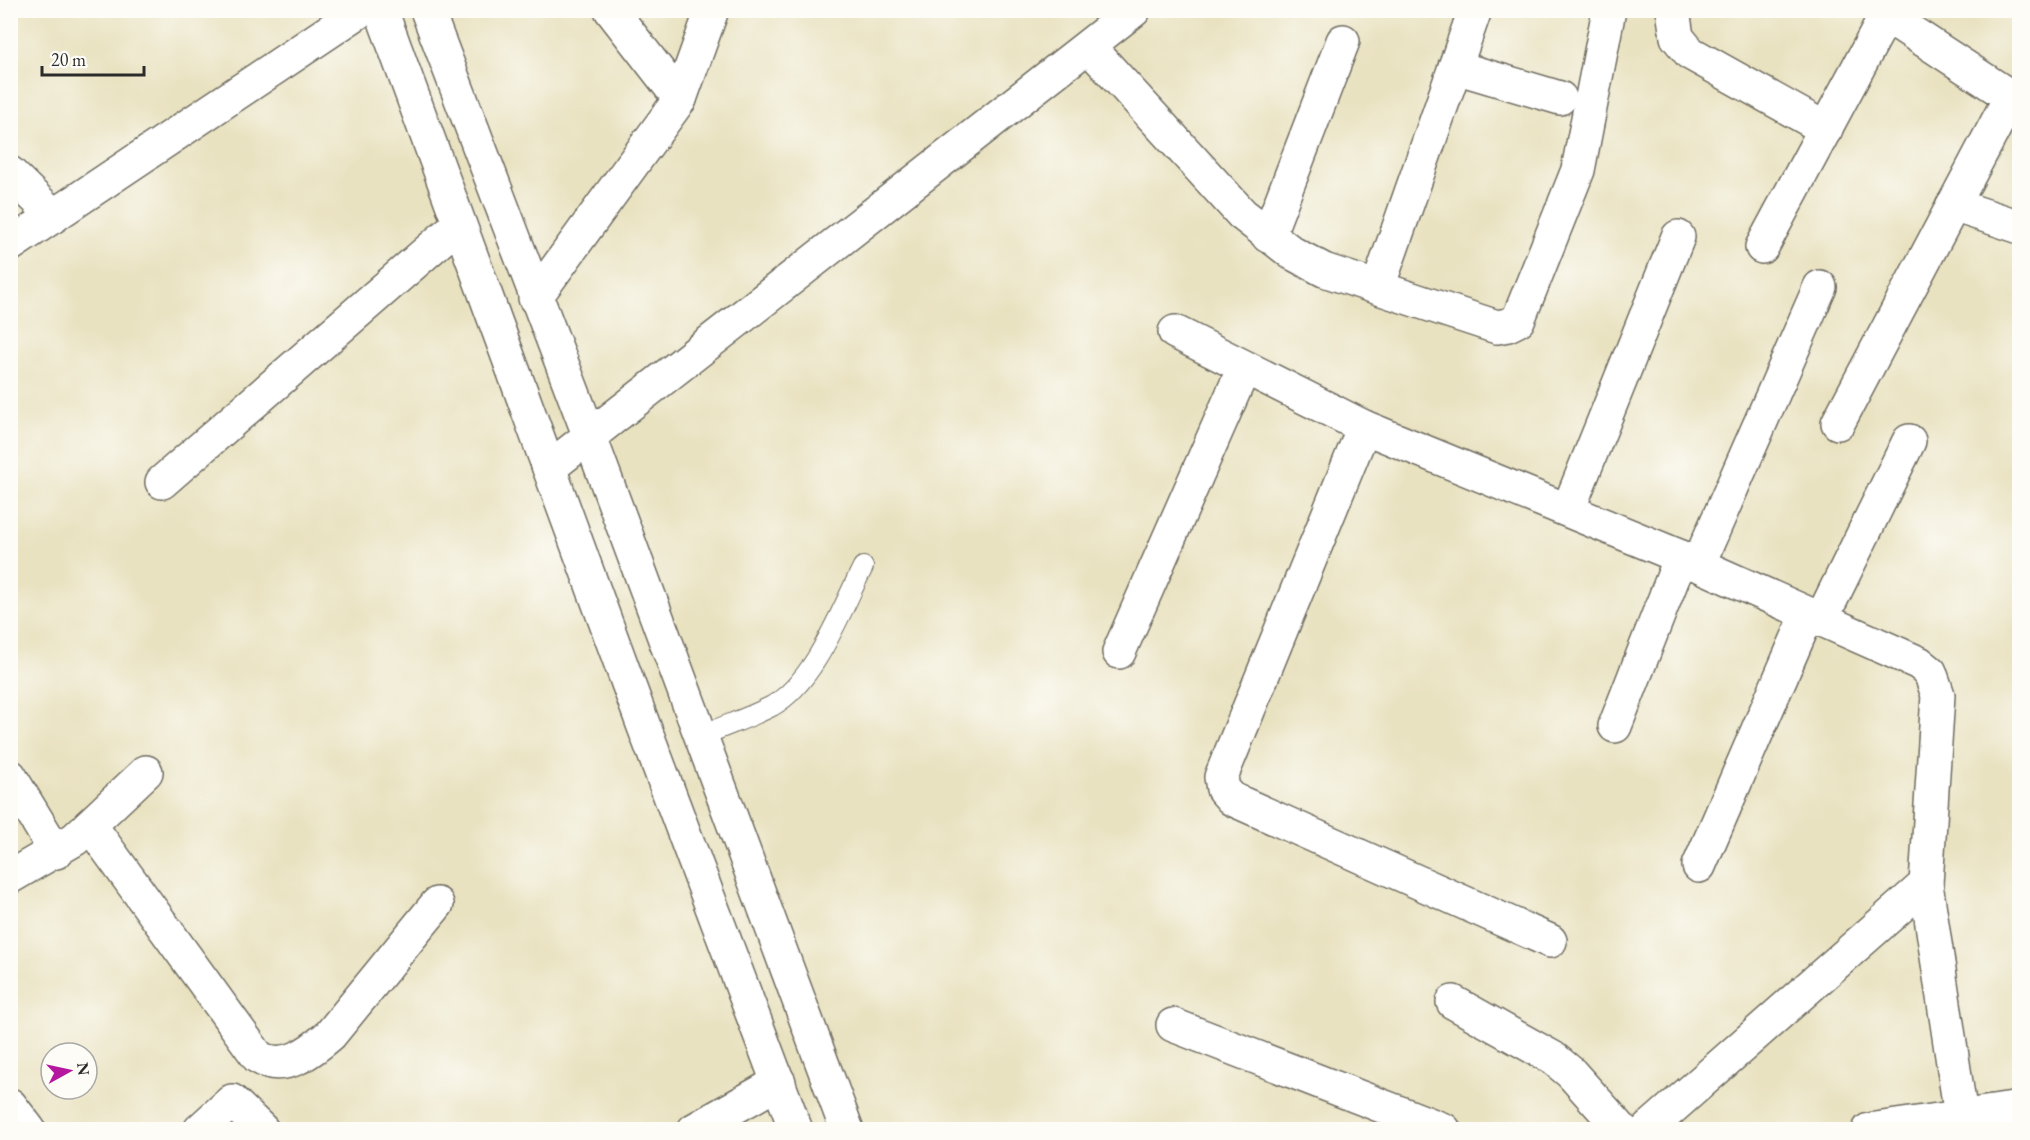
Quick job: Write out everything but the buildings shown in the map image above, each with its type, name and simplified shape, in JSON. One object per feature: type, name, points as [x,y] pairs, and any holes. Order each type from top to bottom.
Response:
[{"type":"street","points":[[10,245],[361,10]]},
{"type":"street","points":[[381,10],[796,1130]]},
{"type":"street","points":[[426,10],[590,437],[845,1129]]},
{"type":"street","points":[[611,10],[680,99]]},
{"type":"street","points":[[535,298],[680,99],[712,10]]},
{"type":"street","points":[[549,468],[1089,48],[1134,10]]},
{"type":"street","points":[[1378,287],[1474,10]]},
{"type":"street","points":[[1089,48],[1242,214],[1268,236],[1324,270],[1497,327],[1508,326],[1518,320],[1578,170],[1609,10]]},
{"type":"street","points":[[1673,10],[1677,37],[1690,53],[1826,129]]},
{"type":"street","points":[[1762,248],[1888,13],[2015,101],[1953,206],[1838,423]]},
{"type":"street","points":[[1268,236],[1343,41]]},
{"type":"street","points":[[1455,67],[1560,98]]},
{"type":"street","points":[[10,173],[54,216]]},
{"type":"street","points":[[1953,206],[2019,227]]},
{"type":"street","points":[[162,482],[459,224]]},
{"type":"street","points":[[1568,510],[1678,237]]},
{"type":"street","points":[[1615,726],[1689,561],[1820,287]]},
{"type":"street","points":[[1175,333],[1364,427],[1689,561],[1919,663],[1930,672],[1936,684],[1926,884],[1961,1116]]},
{"type":"street","points":[[1119,652],[1244,368]]},
{"type":"street","points":[[1364,427],[1221,777],[1223,789],[1232,800],[1550,941]]},
{"type":"street","points":[[1699,866],[1815,617],[1909,441]]},
{"type":"street","points":[[10,877],[56,852],[90,825],[146,771]]},
{"type":"street","points":[[10,776],[56,852]]},
{"type":"street","points":[[90,825],[258,1057],[269,1064],[284,1064],[317,1046],[330,1035],[437,904]]},
{"type":"street","points":[[1647,1130],[1926,884]]},
{"type":"street","points":[[1453,1002],[1553,1058],[1571,1073],[1622,1130]]},
{"type":"street","points":[[1173,1025],[1444,1130]]},
{"type":"street","points":[[694,1130],[778,1083]]},
{"type":"street","points":[[200,1130],[232,1101],[262,1130]]},
{"type":"street","points":[[10,1106],[29,1130]]},
{"type":"street","points":[[1869,1130],[2019,1108]]},
{"type":"lane","points":[[699,737],[773,705],[794,689],[809,670],[863,567]]}]
